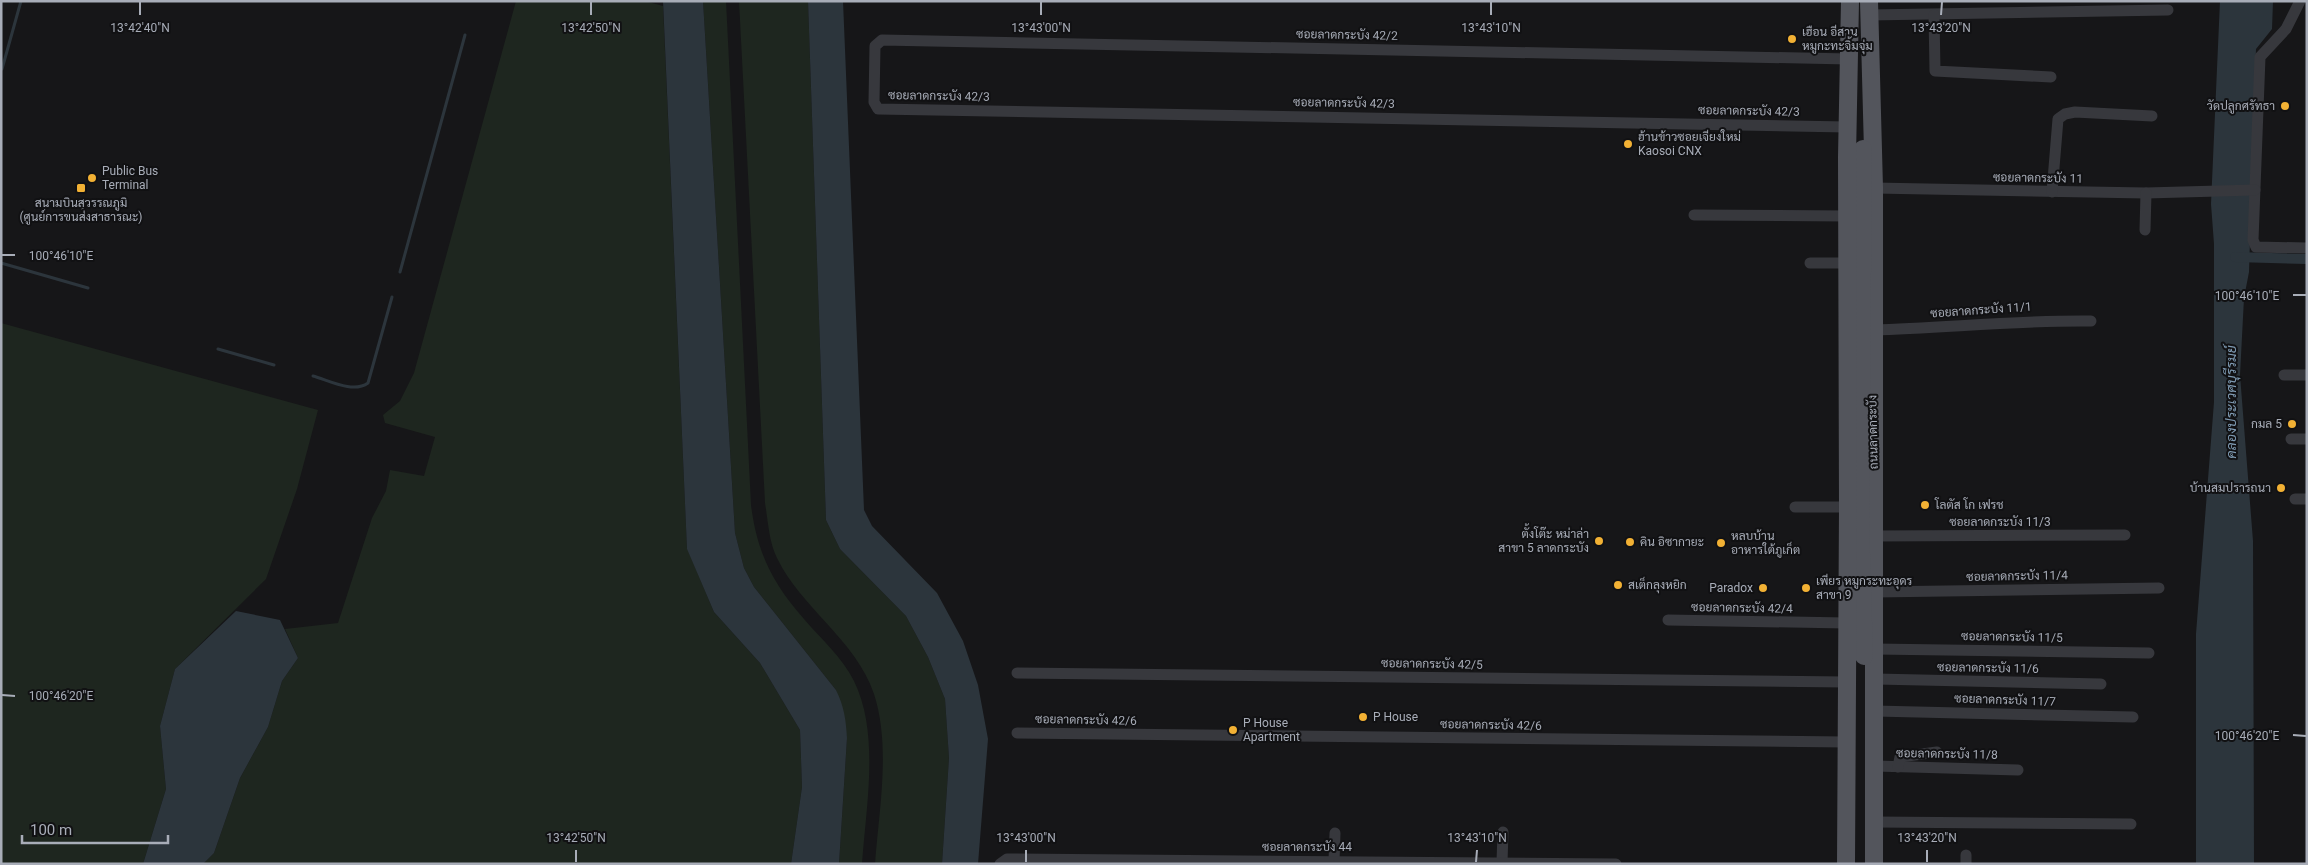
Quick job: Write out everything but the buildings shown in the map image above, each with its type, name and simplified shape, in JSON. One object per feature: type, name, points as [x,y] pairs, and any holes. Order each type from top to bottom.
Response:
[{"type":"main road","name":"ถนนลาดกระบัง","points":[[1847,6],[1849,59],[1847,127],[1848,507],[1846,742],[1855,861]]},
{"type":"main road","name":"ถนนลาดกระบัง","points":[[1870,6],[1869,44],[1874,188],[1873,330],[1876,679],[1874,864]]},
{"type":"main road","points":[[1855,861],[1864,663],[1860,520],[1861,178],[1869,44]]},
{"type":"main road","points":[[1847,530],[1855,566],[1858,668],[1855,861]]},
{"type":"street","points":[[2300,1],[2286,30],[2260,57],[2251,191],[2254,245],[2307,248]]},
{"type":"street","points":[[1870,6],[1934,15],[2168,10]]},
{"type":"street","points":[[1934,15],[1935,71],[2051,77]]},
{"type":"street","name":"ซอยลาดกระบัง 42/2","points":[[876,74],[876,46],[882,40],[1849,59]]},
{"type":"street","name":"ซอยลาดกระบัง 42/3","points":[[876,74],[874,102],[878,109],[1847,127]]},
{"type":"street","points":[[2052,192],[2058,120],[2065,114],[2075,112],[2152,116]]},
{"type":"street","name":"ซอยลาดกระบัง 11","points":[[1874,188],[2146,194],[2251,191]]},
{"type":"street","points":[[2145,230],[2146,194]]},
{"type":"street","points":[[1694,215],[1847,216]]},
{"type":"street","points":[[1810,263],[1847,263]]},
{"type":"street","name":"ซอยลาดกระบัง 11/1","points":[[1873,330],[1971,326],[2036,320],[2091,321]]},
{"type":"street","points":[[2284,375],[2307,375]]},
{"type":"street","points":[[2295,499],[2307,499]]},
{"type":"street","points":[[1795,506],[1848,507]]},
{"type":"street","name":"ซอยลาดกระบัง 11/3","points":[[1875,536],[2125,535]]},
{"type":"street","name":"ซอยลาดกระบัง 11/4","points":[[1875,592],[2159,588]]},
{"type":"street","name":"ซอยลาดกระบัง 42/4","points":[[1668,620],[1846,623]]},
{"type":"street","name":"ซอยลาดกระบัง 11/5","points":[[1875,649],[2149,653]]},
{"type":"street","name":"ซอยลาดกระบัง 42/5","points":[[1017,672],[1846,682]]},
{"type":"street","name":"ซอยลาดกระบัง 11/6","points":[[1876,679],[2101,684]]},
{"type":"street","name":"ซอยลาดกระบัง 11/7","points":[[1876,711],[2133,718]]},
{"type":"street","name":"ซอยลาดกระบัง 42/6","points":[[1017,733],[1846,742]]},
{"type":"street","points":[[1898,767],[1900,757],[1937,752]]},
{"type":"street","name":"ซอยลาดกระบัง 11/8","points":[[1875,766],[2018,770]]},
{"type":"street","points":[[1874,822],[2131,824]]},
{"type":"street","points":[[1502,862],[1503,832]]},
{"type":"street","points":[[1330,862],[1336,833]]},
{"type":"street","name":"ซอยลาดกระบัง 44","points":[[1000,864],[1007,859],[1616,864]]},
{"type":"shaded area","points":[[516,1],[645,1],[663,6],[687,548],[714,612],[760,663],[800,730],[802,787],[791,864],[203,864],[214,853],[240,778],[268,727],[282,681],[298,658],[285,629],[338,623],[372,518],[386,491],[390,470],[424,476],[435,437],[385,423],[383,415],[400,401],[414,373]]},
{"type":"shaded area","points":[[703,1],[726,1],[751,505],[754,522],[762,552],[775,580],[793,606],[844,664],[854,681],[862,702],[867,724],[869,771],[862,864],[839,864],[847,738],[836,690],[754,587],[744,568],[735,533]]},
{"type":"shaded area","points":[[739,1],[808,1],[826,520],[840,549],[906,616],[928,657],[945,699],[949,758],[942,864],[875,864],[883,757],[879,714],[874,694],[866,675],[855,657],[787,576],[774,552],[770,538],[765,503]]},
{"type":"shaded area","points":[[1,323],[318,410],[297,489],[266,579],[175,669],[160,726],[166,789],[143,864],[1,864]]},
{"type":"water","points":[[663,1],[703,1],[735,533],[744,568],[754,587],[836,690],[841,702],[847,738],[839,864],[791,864],[802,787],[800,730],[760,663],[714,612],[687,549]]},
{"type":"water","points":[[808,1],[843,1],[864,510],[872,526],[937,593],[963,641],[978,685],[988,739],[978,864],[942,864],[949,758],[945,699],[928,657],[906,616],[840,549],[826,520]]},
{"type":"water","name":"คลองประเวศบุรีรมย์","points":[[2220,1],[2273,1],[2272,29],[2256,49],[2249,272],[2244,298],[2240,375],[2253,541],[2254,864],[2196,864],[2196,634],[2214,402],[2214,244],[2211,204]]},
{"type":"water","points":[[236,611],[280,620],[298,658],[282,681],[268,727],[240,778],[214,853],[203,864],[143,864],[166,789],[160,726],[175,669]]},
{"type":"waterway","points":[[2,69],[21,1]]},
{"type":"waterway","points":[[400,272],[465,35]]},
{"type":"waterway","points":[[2235,257],[2307,259]]},
{"type":"waterway","points":[[1,263],[88,288]]},
{"type":"waterway","points":[[313,376],[348,387],[362,386],[368,383],[392,297]]},
{"type":"waterway","points":[[218,349],[274,365]]},
{"type":"place","name":"เฮือน อีสาน หมูกะทะจิ้มจุ่ม","points":[[1792,39]]},
{"type":"place","name":"วัดปลูกศรัทธา","points":[[2285,106]]},
{"type":"place","name":"ฮ้านข้าวซอยเจียงใหม่ Kaosoi CNX","points":[[1628,144]]},
{"type":"place","name":"Public Bus Terminal","points":[[92,178]]},
{"type":"place","name":"สนามบินสุวรรณภูมิ (ศูนย์การขนส่งสาธารณะ)","points":[[81,188]]},
{"type":"place","name":"กมล 5","points":[[2292,424]]},
{"type":"place","name":"บ้านสมปรารถนา","points":[[2281,488]]},
{"type":"place","name":"โลตัส โก เฟรช","points":[[1925,505]]},
{"type":"place","name":"ตั้งโต๊ะ หม่าล่า สาขา 5 ลาดกระบัง","points":[[1599,541]]},
{"type":"place","name":"คิน อิซากายะ","points":[[1630,542]]},
{"type":"place","name":"หลบบ้าน อาหารใต้ภูเก็ต","points":[[1721,543]]},
{"type":"place","name":"สเต็กลุงหยิก","points":[[1618,585]]},
{"type":"place","name":"Paradox","points":[[1763,588]]},
{"type":"place","name":"เพียร หมูกระทะอุดร สาขา 9","points":[[1806,588]]},
{"type":"place","name":"P House","points":[[1363,717]]},
{"type":"place","name":"P House Apartment","points":[[1233,730]]}]
